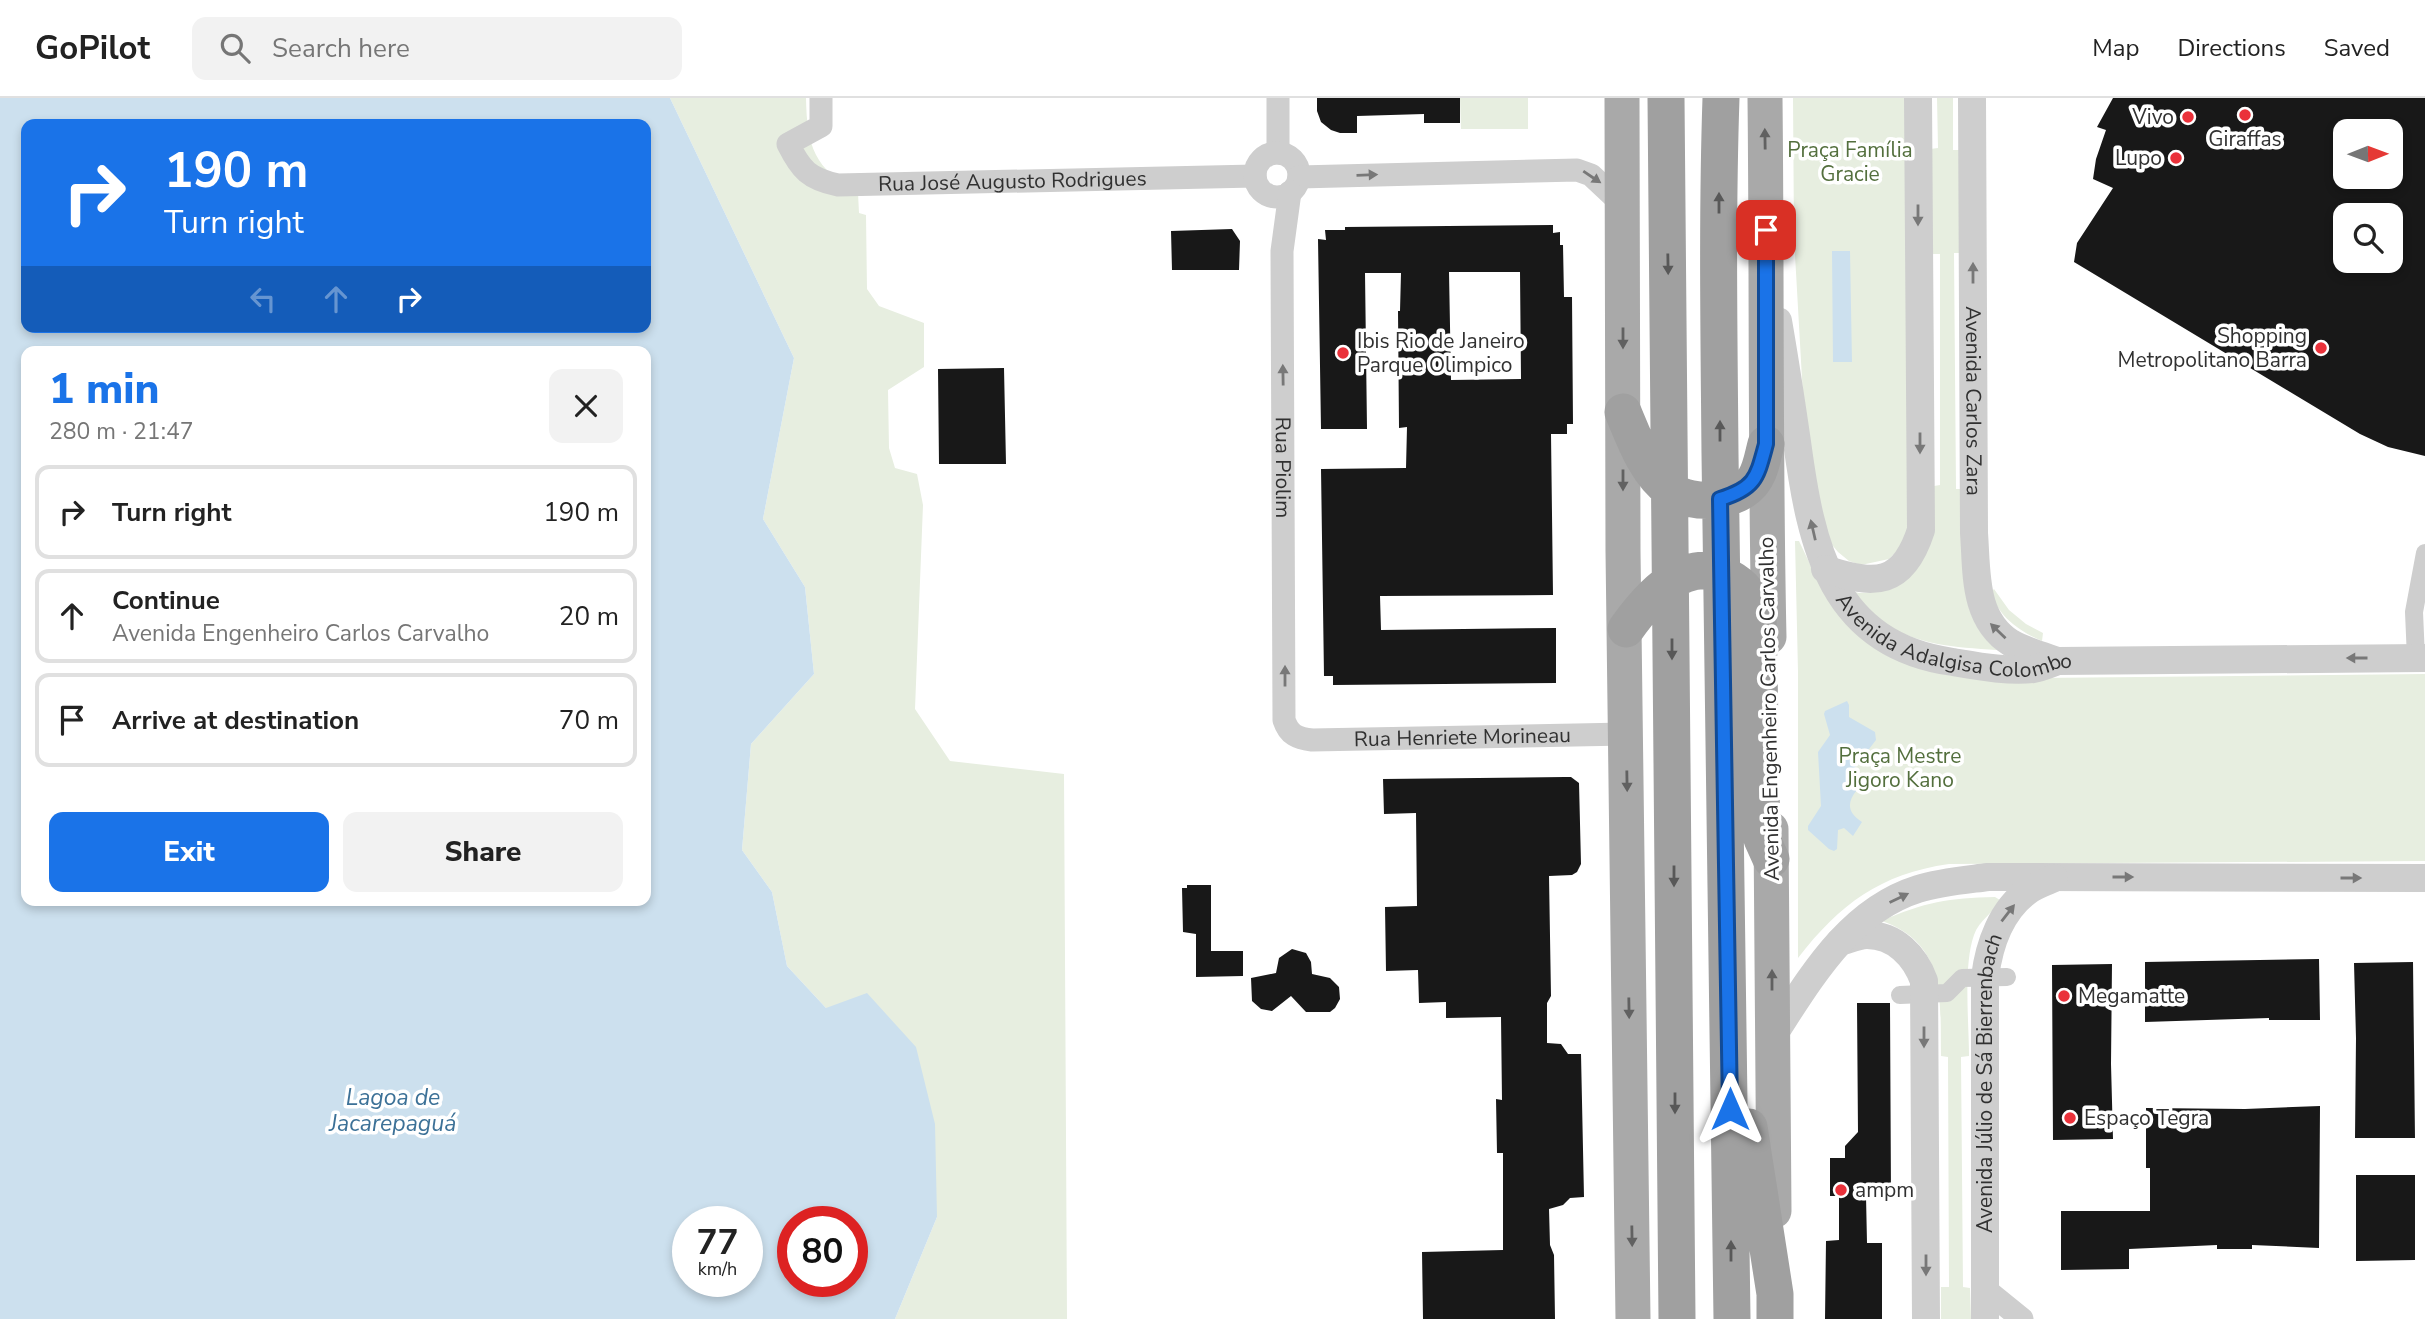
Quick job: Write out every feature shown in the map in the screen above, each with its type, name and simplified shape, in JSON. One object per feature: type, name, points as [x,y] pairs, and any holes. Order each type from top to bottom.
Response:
[{"type":"highway","points":[[1666,98],[1677,1319]]},
{"type":"highway","points":[[1721,98],[1718,176],[1720,499],[1730,1004],[1732,1319]]},
{"type":"highway","points":[[1623,412],[1636,444],[1647,462],[1670,490],[1687,498],[1720,499],[1744,491],[1757,475],[1766,444]]},
{"type":"highway","points":[[1626,629],[1640,610],[1672,580],[1695,571],[1721,573],[1742,585],[1751,596],[1758,614],[1762,839],[1771,859]]},
{"type":"highway","points":[[1730,1004],[1775,1306]]},
{"type":"main road","points":[[1622,98],[1633,1319]]},
{"type":"main road","name":"Avenida Engenheiro Carlos Carvalho","points":[[1765,98],[1775,1306]]},
{"type":"street","name":"Rua José Augusto Rodrigues","points":[[821,98],[821,126],[788,145],[803,170],[820,181],[838,185],[1255,176]]},
{"type":"street","points":[[1278,98],[1278,153]]},
{"type":"street","points":[[1825,569],[1854,579],[1895,573],[1914,553],[1921,530],[1918,98]]},
{"type":"street","name":"Avenida Carlos Zara","points":[[1972,98],[1974,533],[1978,585],[1983,612],[1999,633],[2012,644],[2058,661]]},
{"type":"street","points":[[1294,185],[1298,168],[1287,155],[1278,153],[1263,158],[1258,164],[1255,176],[1259,188],[1274,196],[1294,185],[1577,170],[1591,175],[1623,205]]},
{"type":"street","name":"Rua Piolim","points":[[1294,185],[1282,251],[1284,720],[1287,730],[1298,738]]},
{"type":"street","name":"Avenida Adalgisa Colombo","points":[[1767,256],[1804,492],[1815,540],[1837,592],[1853,614],[1876,634],[1905,650],[1941,661],[1986,667],[2032,669],[2058,661],[2421,658]]},
{"type":"street","points":[[2421,658],[2414,612],[2425,553]]},
{"type":"street","name":"Rua Henriete Morineau","points":[[1298,738],[1312,740],[1626,734]]},
{"type":"street","points":[[1772,1037],[1814,972],[1837,943],[1877,910],[1917,889],[1987,877],[2425,878]]},
{"type":"street","name":"Avenida Júlio de Sá Bierrenbach","points":[[1985,1319],[1996,977],[1988,954],[1998,926],[2029,890],[2056,877]]},
{"type":"street","points":[[1837,943],[1864,934],[1888,939],[1907,952],[1918,965],[1924,981],[1912,994],[1926,1319]]},
{"type":"street","points":[[1912,994],[1947,993],[1962,978],[1996,977]]},
{"type":"street","points":[[1984,1289],[2022,1319]]},
{"type":"green space","points":[[670,98],[806,98],[808,130],[816,154],[831,174],[858,193],[859,213],[866,215],[867,289],[879,306],[924,323],[924,367],[888,390],[889,448],[895,468],[917,474],[923,505],[915,709],[950,761],[1064,774],[1067,1319],[895,1319],[937,1217],[826,1008],[787,966],[772,892],[742,850],[751,744],[814,674],[805,587],[763,519],[794,358]]},
{"type":"green space","points":[[1460,98],[1528,98],[1528,129],[1461,129]]},
{"type":"green space","name":"Praça Família Gracie","points":[[1793,98],[1906,98],[1908,540],[1889,559],[1861,565],[1849,561],[1828,540],[1807,467],[1794,237]]},
{"type":"green space","points":[[1937,98],[1953,98],[1953,150],[1962,150],[1962,253],[1954,253],[1956,489],[1966,489],[1966,593],[1976,624],[1997,650],[1937,644],[1909,636],[1876,618],[1848,590],[1859,593],[1875,592],[1934,486],[1940,485],[1940,254],[1932,254],[1930,149],[1938,148]]},
{"type":"green space","name":"Praça Mestre Jigoro Kano","points":[[1795,541],[1799,541],[1820,585],[1911,665],[1947,675],[2039,678],[2425,674],[2425,861],[1949,864],[1902,875],[1863,894],[1830,922],[1798,958]]},
{"type":"green space","points":[[1994,589],[2009,610],[2043,633],[2042,641],[2010,622],[1994,600]]},
{"type":"green space","points":[[1995,897],[2000,900],[1976,930],[1971,948],[1968,978],[1969,1056],[1961,1057],[1963,1287],[1970,1288],[1971,1319],[1941,1319],[1941,1287],[1949,1287],[1948,1057],[1941,1056],[1939,994],[1929,959],[1918,944],[1903,931],[1882,921],[1937,902]]},
{"type":"water","name":"Lagoa de Jacarepaguá","points":[[0,98],[670,98],[794,358],[763,519],[805,587],[814,674],[751,744],[742,850],[772,892],[787,966],[826,1008],[867,993],[916,1047],[935,1124],[937,1217],[895,1319],[0,1319]]},
{"type":"water","points":[[1832,251],[1850,251],[1852,362],[1833,362]]},
{"type":"water","points":[[1847,701],[1849,717],[1875,732],[1876,740],[1853,770],[1857,790],[1851,799],[1850,808],[1862,822],[1853,836],[1844,828],[1838,830],[1837,849],[1834,851],[1808,830],[1808,826],[1821,806],[1818,752],[1830,735],[1824,714],[1825,711]]},
{"type":"building","points":[[1317,98],[1460,98],[1460,123],[1424,123],[1424,114],[1357,116],[1357,133],[1340,133],[1321,122],[1317,111]]},
{"type":"building","name":"Shopping Metropolitano Barra","points":[[2113,98],[2425,98],[2425,456],[2388,447],[2360,434],[2074,262],[2077,243],[2113,188],[2093,179],[2096,159],[2106,130],[2097,127]]},
{"type":"building","points":[[1553,225],[1553,233],[1560,232],[1560,245],[1563,245],[1564,297],[1572,297],[1573,424],[1567,424],[1567,434],[1551,434],[1553,595],[1380,596],[1381,630],[1556,628],[1556,683],[1333,685],[1333,676],[1324,676],[1321,469],[1406,468],[1407,427],[1399,428],[1398,311],[1401,273],[1365,273],[1367,429],[1321,429],[1318,239],[1326,240],[1325,230],[1345,230],[1345,227]],"holes":[[[1449,272],[1520,272],[1521,379],[1451,380]]]},
{"type":"building","points":[[1232,229],[1240,241],[1239,270],[1172,270],[1171,231]]},
{"type":"building","points":[[1004,368],[1006,464],[939,464],[938,369]]},
{"type":"building","points":[[1571,777],[1579,783],[1581,864],[1572,875],[1549,876],[1551,996],[1547,1003],[1547,1043],[1561,1044],[1568,1054],[1581,1054],[1584,1197],[1570,1198],[1563,1205],[1549,1209],[1550,1245],[1554,1255],[1555,1319],[1423,1319],[1422,1252],[1503,1250],[1503,1153],[1497,1153],[1496,1099],[1502,1100],[1501,1017],[1446,1018],[1446,1002],[1419,1003],[1418,970],[1386,971],[1385,907],[1417,906],[1416,813],[1384,814],[1383,779]]},
{"type":"building","points":[[1187,885],[1211,885],[1211,951],[1243,951],[1243,976],[1196,977],[1196,934],[1183,932],[1182,888],[1187,888]]},
{"type":"building","points":[[1292,949],[1306,953],[1311,962],[1312,974],[1330,978],[1339,987],[1340,999],[1330,1012],[1306,1012],[1291,996],[1272,1011],[1261,1009],[1252,1001],[1251,978],[1276,973],[1279,958]]},
{"type":"building","points":[[2319,959],[2320,1020],[2269,1018],[2145,1022],[2145,962]]},
{"type":"building","points":[[2413,962],[2415,1138],[2355,1138],[2354,963]]},
{"type":"building","points":[[2112,964],[2113,1139],[2053,1140],[2052,965]]},
{"type":"building","points":[[1857,1003],[1890,1003],[1891,1196],[1866,1196],[1867,1243],[1882,1243],[1882,1319],[1825,1319],[1826,1241],[1839,1240],[1839,1196],[1830,1196],[1830,1158],[1845,1158],[1845,1146],[1858,1132]]},
{"type":"building","points":[[2320,1106],[2319,1248],[2252,1245],[2252,1249],[2217,1249],[2217,1245],[2129,1249],[2129,1269],[2061,1270],[2061,1211],[2150,1211],[2150,1168],[2146,1168],[2146,1108],[2245,1109]]},
{"type":"building","points":[[2356,1175],[2415,1175],[2415,1260],[2356,1261]]},
{"type":"place","name":"Giraffas","points":[[2245,115]]},
{"type":"place","name":"Vivo","points":[[2188,117]]},
{"type":"place","name":"Lupo","points":[[2176,158]]},
{"type":"place","name":"Shopping Metropolitano Barra","points":[[2321,348]]},
{"type":"place","name":"Ibis Rio de Janeiro Parque Olimpico","points":[[1343,353]]},
{"type":"place","name":"Megamatte","points":[[2064,996]]},
{"type":"place","name":"Espaço Tegra","points":[[2070,1118]]},
{"type":"place","name":"ampm","points":[[1841,1190]]},
{"type":"route","points":[[1730,1109],[1720,499],[1744,491],[1753,482],[1766,444],[1766,230]]}]
